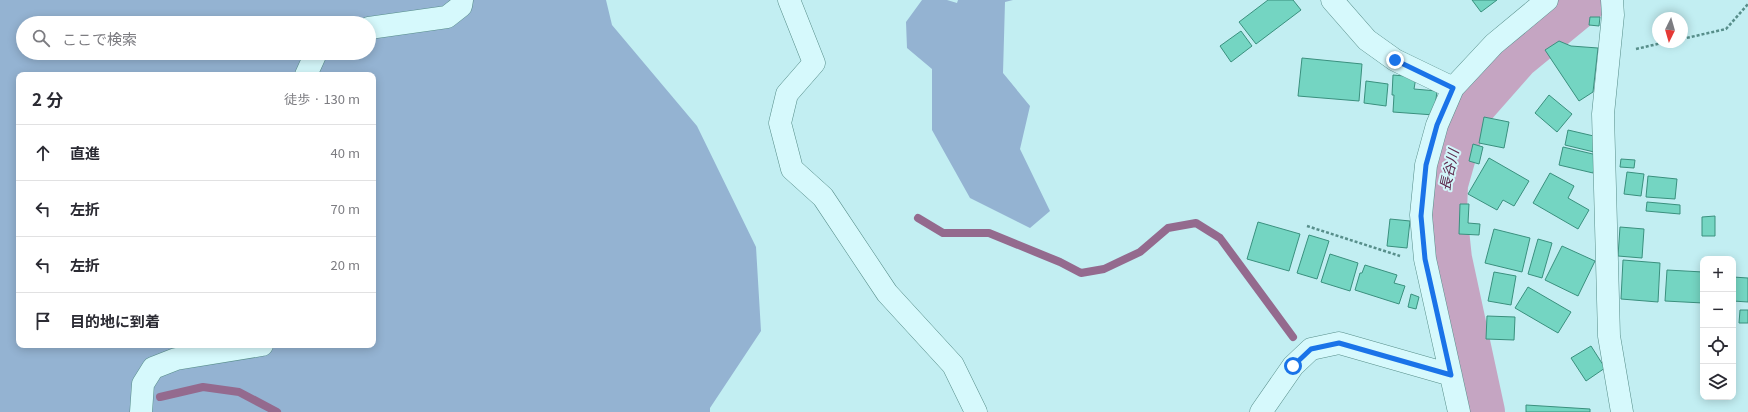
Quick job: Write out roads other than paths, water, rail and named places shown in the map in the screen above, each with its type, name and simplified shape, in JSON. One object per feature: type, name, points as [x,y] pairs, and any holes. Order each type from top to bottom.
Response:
[{"type":"street","points":[[376,27],[447,17],[461,6],[462,0]]},
{"type":"street","points":[[788,0],[814,63],[787,94],[780,124],[792,169],[823,197],[887,293],[953,366],[976,412]]},
{"type":"street","points":[[1332,0],[1373,44],[1395,60],[1453,88]]},
{"type":"street","points":[[1459,412],[1425,259],[1421,216],[1426,165],[1437,125],[1453,88],[1494,44],[1547,0]]},
{"type":"street","points":[[1622,412],[1609,336],[1603,114],[1612,7],[1629,0]]},
{"type":"street","points":[[307,72],[313,60]]},
{"type":"street","points":[[1260,412],[1293,366],[1311,349],[1339,343],[1451,375]]},
{"type":"street","points":[[141,412],[143,384],[153,368],[176,359],[244,348]]},
{"type":"waterway","name":"長谷川","points":[[1480,412],[1447,259],[1442,212],[1443,184],[1458,131],[1470,106],[1515,55],[1582,0]]},
{"type":"waterway","points":[[918,218],[943,233],[989,233],[1060,262],[1081,273],[1104,269],[1140,252],[1168,228],[1196,223],[1220,238],[1293,337]]},
{"type":"waterway","points":[[160,397],[203,387],[239,392],[277,412]]}]
